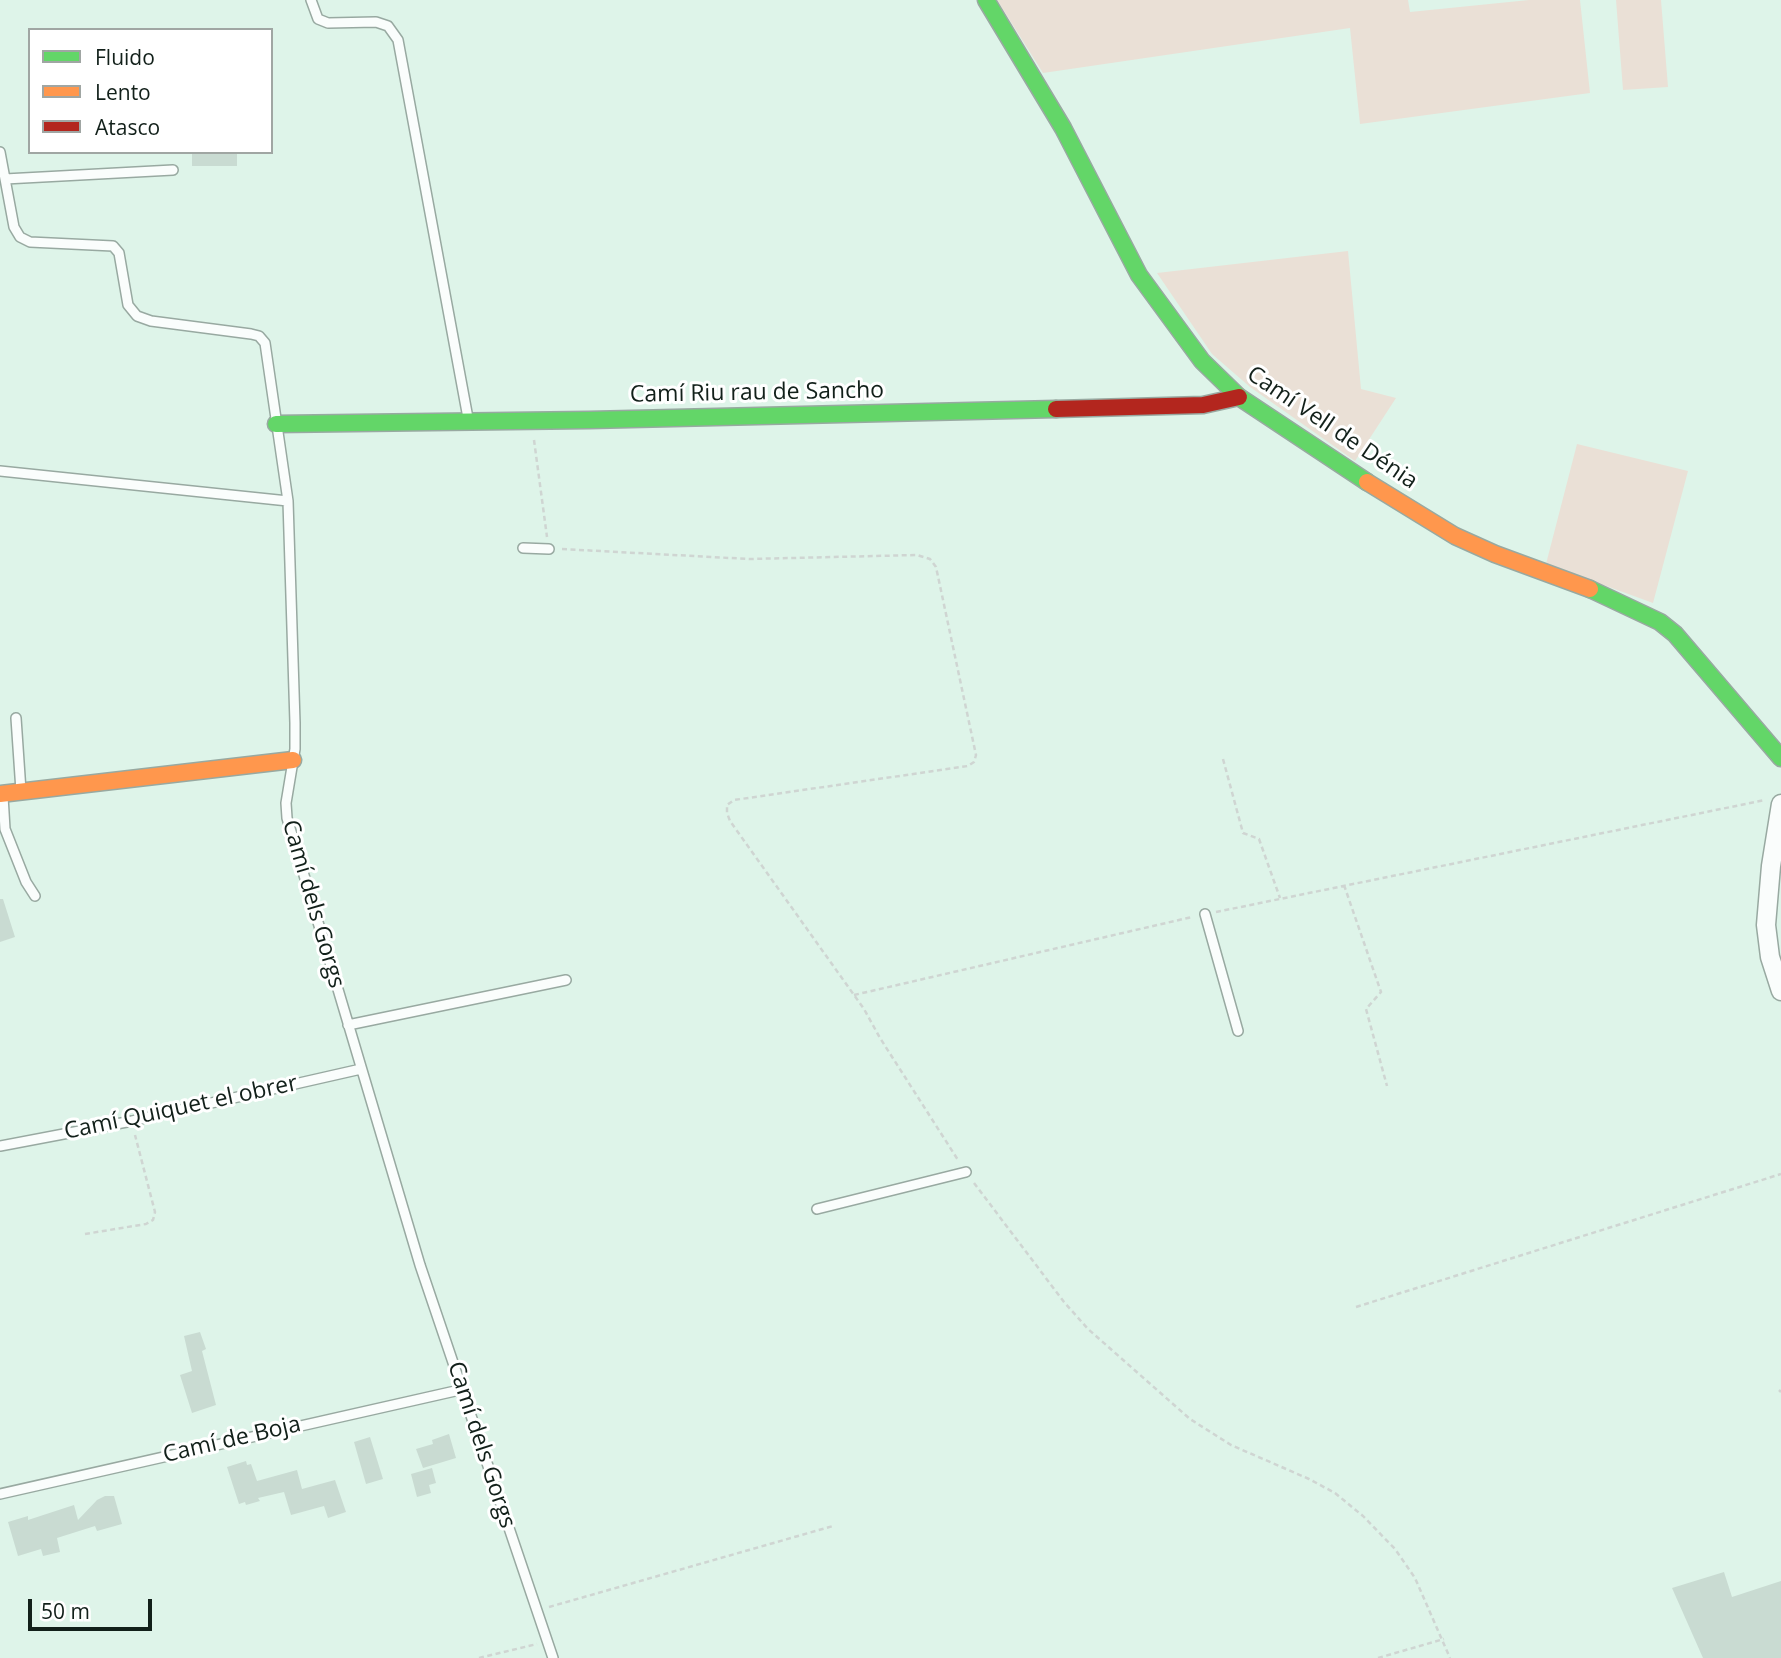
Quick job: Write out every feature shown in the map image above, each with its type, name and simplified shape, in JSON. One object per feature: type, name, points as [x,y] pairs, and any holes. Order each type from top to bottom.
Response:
[{"type":"street","name":"Camí Vell de Dénia","points":[[986,0],[1063,128],[1139,275],[1202,361],[1239,397],[1351,473],[1455,536],[1495,554],[1606,595],[1660,622],[1675,634],[1781,758]]},
{"type":"street","name":"Camí Riu rau de Sancho","points":[[276,424],[1203,405],[1239,397]]},
{"type":"street","points":[[1,794],[293,760]]},
{"type":"street","points":[[1774,802],[1766,925],[1770,957],[1781,991]]},
{"type":"lane","points":[[311,0],[318,19],[328,23],[376,22],[388,26],[398,40],[468,420]]},
{"type":"lane","name":"Camí dels Gorgs","points":[[0,152],[14,227],[24,240],[108,245],[117,249],[128,305],[137,316],[151,321],[259,336],[265,343],[288,500],[295,723],[293,760],[287,787],[287,818],[421,1265],[553,1658]]},
{"type":"lane","points":[[5,179],[173,170]]},
{"type":"lane","points":[[0,471],[288,500]]},
{"type":"lane","points":[[523,548],[549,549]]},
{"type":"lane","points":[[16,718],[21,792]]},
{"type":"lane","points":[[1,794],[5,830],[26,882],[35,896]]},
{"type":"lane","points":[[1205,914],[1238,1031]]},
{"type":"lane","points":[[348,1025],[566,980]]},
{"type":"lane","name":"Camí Quiquet el obrer","points":[[0,1146],[132,1121],[361,1069]]},
{"type":"lane","points":[[817,1209],[966,1172]]},
{"type":"lane","name":"Camí de Boja","points":[[0,1494],[464,1389]]},
{"type":"path","points":[[531,419],[549,549],[749,559],[917,555],[930,559],[936,567],[976,755],[974,762],[968,766],[734,800],[727,806],[730,821],[854,995],[966,1172],[1064,1302],[1088,1329],[1190,1419],[1231,1445],[1326,1488],[1363,1516],[1395,1549],[1415,1578],[1444,1639],[1450,1658]]},
{"type":"path","points":[[1223,759],[1243,833],[1259,839],[1280,898]]},
{"type":"path","points":[[854,995],[1280,898],[1774,802]]},
{"type":"path","points":[[1344,885],[1381,992],[1366,1009],[1387,1086]]},
{"type":"path","points":[[85,1234],[146,1224],[155,1216],[132,1121]]},
{"type":"path","points":[[1356,1307],[1781,1174]]},
{"type":"path","points":[[536,1611],[833,1526]]},
{"type":"path","points":[[1378,1658],[1444,1639]]},
{"type":"path","points":[[479,1658],[547,1642]]},
{"type":"shaded area","points":[[997,0],[1408,0],[1410,12],[1529,0],[1580,0],[1590,93],[1360,124],[1350,28],[1043,73]]},
{"type":"shaded area","points":[[1616,0],[1661,0],[1668,87],[1623,90]]},
{"type":"shaded area","points":[[1348,251],[1361,389],[1396,398],[1355,461],[1250,387],[1212,354],[1157,273]]},
{"type":"shaded area","points":[[1577,444],[1688,471],[1653,603],[1546,564]]},
{"type":"building","points":[[192,154],[237,154],[237,166],[192,166]]},
{"type":"building","points":[[0,899],[3,899],[15,937],[0,942]]},
{"type":"building","points":[[200,1332],[206,1349],[202,1351],[216,1405],[192,1413],[180,1375],[192,1371],[184,1336]]},
{"type":"building","points":[[449,1434],[456,1458],[423,1468],[416,1449],[433,1444],[432,1440]]},
{"type":"building","points":[[370,1437],[383,1479],[366,1484],[354,1442]]},
{"type":"building","points":[[246,1461],[247,1465],[251,1464],[257,1481],[297,1470],[302,1489],[335,1480],[346,1512],[328,1518],[324,1506],[291,1515],[284,1492],[258,1498],[260,1501],[246,1505],[245,1502],[239,1504],[227,1467]]},
{"type":"building","points":[[432,1468],[436,1483],[429,1485],[431,1493],[417,1497],[411,1474]]},
{"type":"building","points":[[114,1496],[122,1524],[97,1531],[95,1526],[57,1538],[60,1552],[43,1556],[41,1549],[18,1556],[8,1522],[28,1516],[28,1520],[74,1505],[78,1520],[97,1500]]},
{"type":"building","points":[[1724,1572],[1732,1597],[1781,1581],[1781,1658],[1703,1658],[1672,1588]]},
{"type":"traffic: fast","points":[[986,0],[1063,128],[1139,275],[1202,361],[1239,397],[1367,482]]},
{"type":"traffic: fast","points":[[276,424],[1056,409]]},
{"type":"traffic: fast","points":[[1590,589],[1660,622],[1675,634],[1781,758]]},
{"type":"traffic: slow","points":[[1367,482],[1455,536],[1495,554],[1590,589]]},
{"type":"traffic: slow","points":[[0,794],[293,760]]},
{"type":"traffic: jam","points":[[1056,409],[1203,405],[1239,397]]}]
